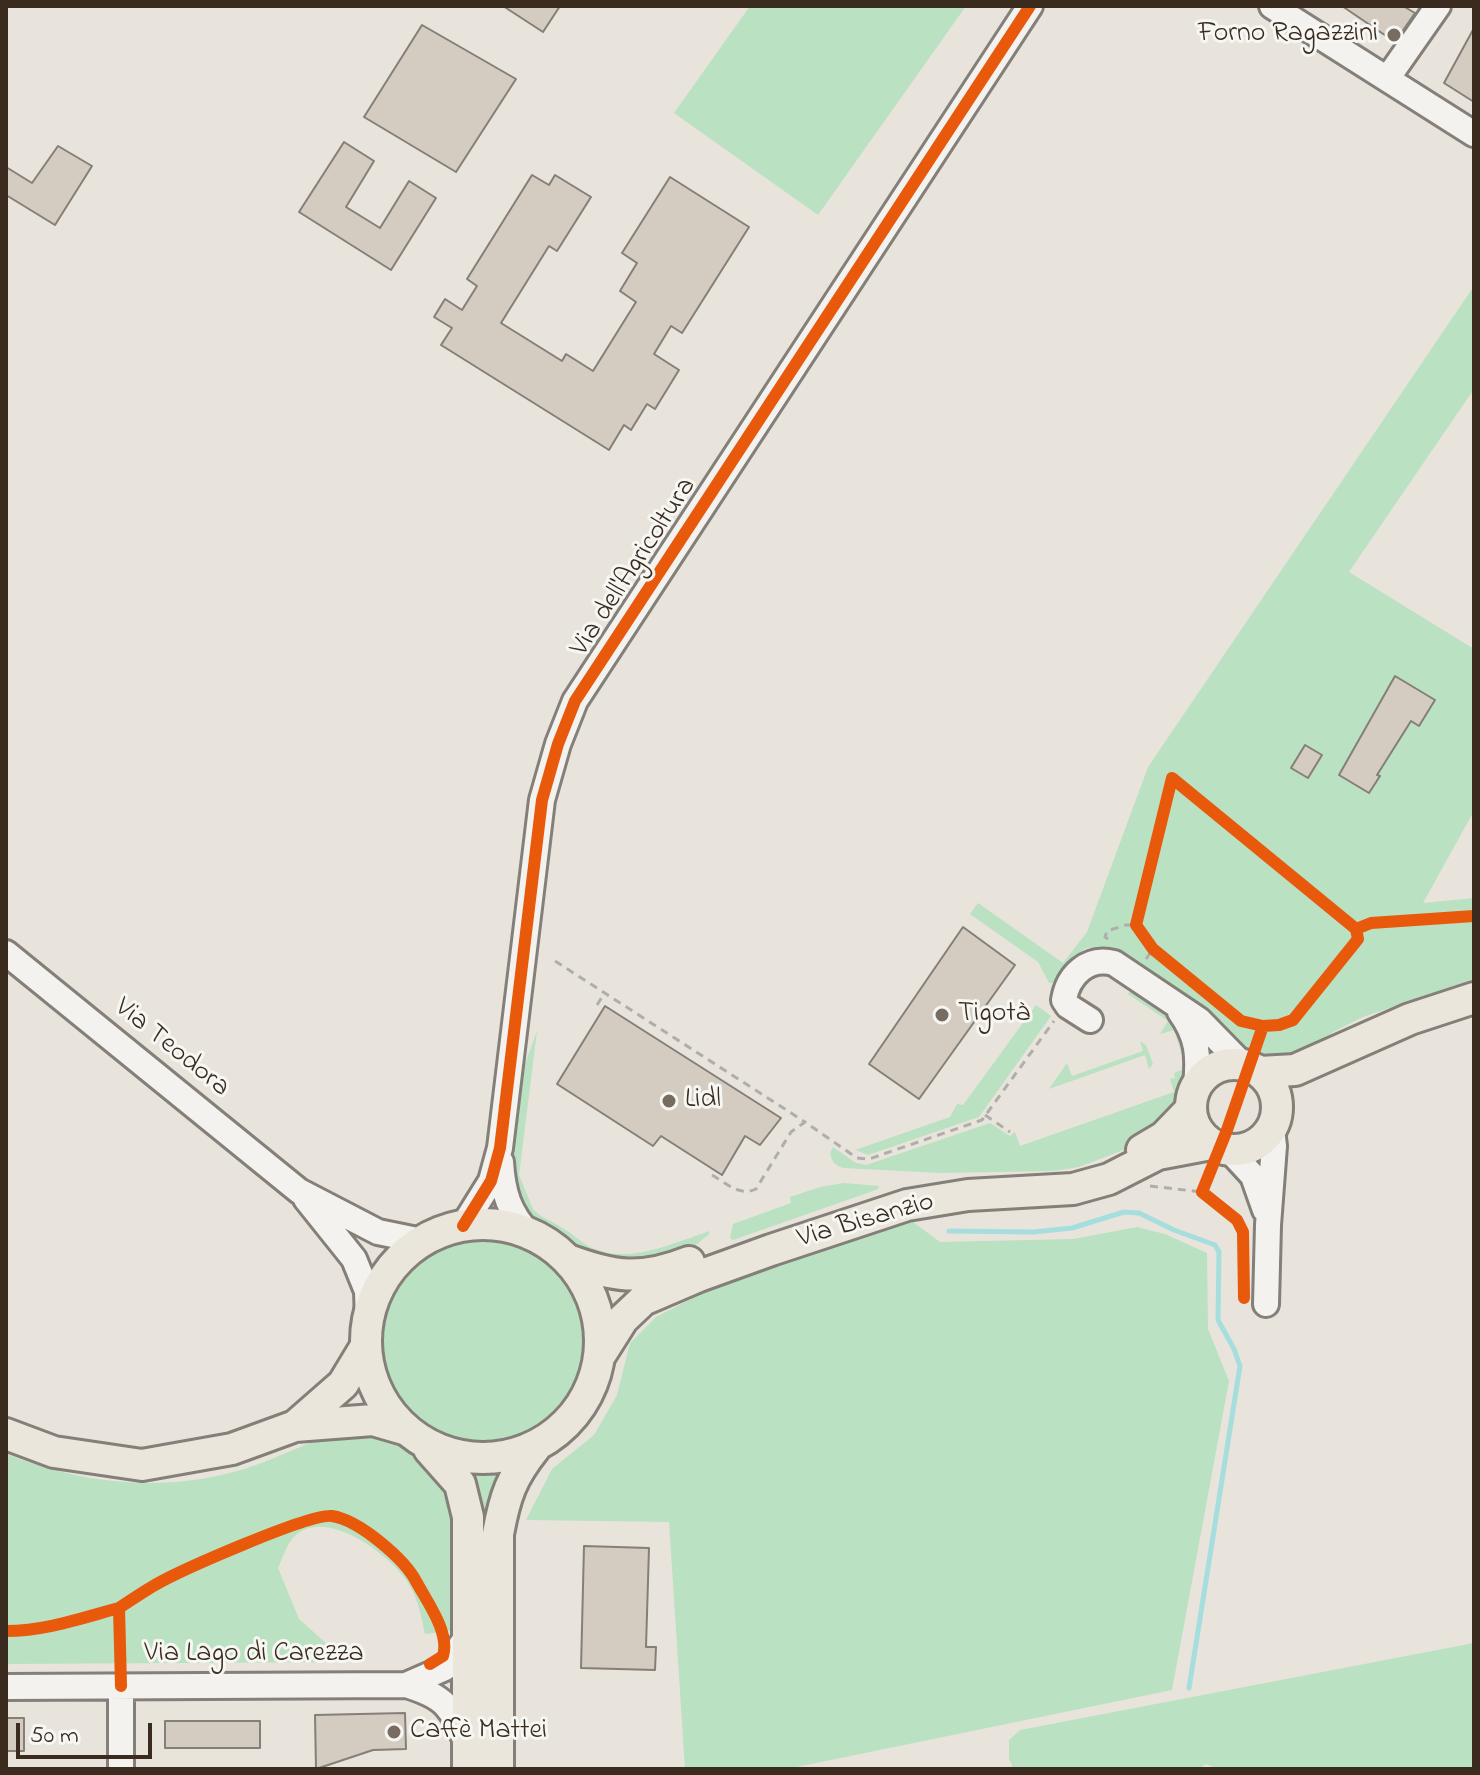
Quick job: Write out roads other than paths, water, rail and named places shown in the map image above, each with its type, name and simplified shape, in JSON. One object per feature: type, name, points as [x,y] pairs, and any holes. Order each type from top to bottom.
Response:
[{"type":"main road","points":[[1362,1042],[1293,1099],[1273,1127],[1254,1146],[1221,1147],[1201,1135],[1194,1098],[1205,1075],[1216,1068],[1230,1064],[1295,1070],[1410,1019],[1474,998]]},
{"type":"main road","points":[[1252,1068],[1270,1082],[1276,1095],[1278,1109],[1273,1127]]},
{"type":"main road","name":"Via Bisanzio","points":[[568,1260],[601,1273],[630,1277],[650,1274],[921,1183],[943,1179],[1078,1175],[1131,1156],[1164,1137],[1194,1098]]},
{"type":"main road","name":"Via Bisanzio","points":[[599,1357],[623,1319],[643,1300],[771,1250],[907,1205],[968,1195],[1073,1189],[1109,1179],[1158,1154],[1221,1147]]},
{"type":"main road","points":[[295,1426],[343,1384],[367,1333],[375,1297],[387,1275],[403,1256],[422,1241],[463,1226],[491,1224],[520,1230],[545,1242],[568,1260],[585,1282],[596,1308],[600,1336],[597,1370],[584,1402],[563,1428],[535,1448],[515,1473],[498,1534],[498,1769]]},
{"type":"main road","points":[[367,1333],[371,1376],[384,1405],[460,1484],[468,1517],[457,1638],[468,1758]]},
{"type":"main road","points":[[6,1434],[54,1452],[142,1465],[232,1449],[295,1426],[373,1420],[458,1457],[497,1459],[535,1448]]},
{"type":"street","name":"Via dell'Agricoltura","points":[[463,1226],[491,1181],[500,1148],[542,800],[558,744],[575,701],[1030,6]]},
{"type":"street","points":[[1272,6],[1474,134]]},
{"type":"street","points":[[1387,79],[1438,6]]},
{"type":"street","name":"Via Teodora","points":[[6,953],[299,1191],[378,1232],[422,1241]]},
{"type":"street","points":[[1090,1020],[1068,1006],[1064,1000],[1065,991],[1084,965],[1095,961],[1114,963],[1199,1020],[1252,1068]]},
{"type":"street","points":[[1177,1007],[1197,1042],[1199,1055],[1194,1098]]},
{"type":"street","points":[[1266,1304],[1273,1127]]},
{"type":"street","points":[[1221,1147],[1253,1176],[1268,1225]]},
{"type":"street","name":"Via dell'Agricoltura","points":[[500,1148],[505,1197],[514,1217],[529,1234]]},
{"type":"street","name":"Via Teodora","points":[[299,1191],[354,1259],[367,1291],[367,1333]]},
{"type":"street","name":"Via Lago di Carezza","points":[[406,1685],[445,1668],[457,1638]]},
{"type":"street","name":"Via Lago di Carezza","points":[[6,1687],[406,1685],[430,1692],[447,1705],[468,1758]]},
{"type":"street","points":[[121,1686],[121,1769]]},
{"type":"waterway","points":[[949,1231],[1033,1232],[1072,1228],[1124,1212],[1139,1213],[1215,1245],[1219,1252],[1218,1320],[1240,1366],[1189,1688]]},
{"type":"place","name":"Forno Ragazzini","points":[[1394,35]]},
{"type":"place","name":"Tigotà","points":[[942,1015]]},
{"type":"place","name":"Lidl","points":[[669,1101]]},
{"type":"place","name":"Caffè Mattei","points":[[394,1732]]}]
